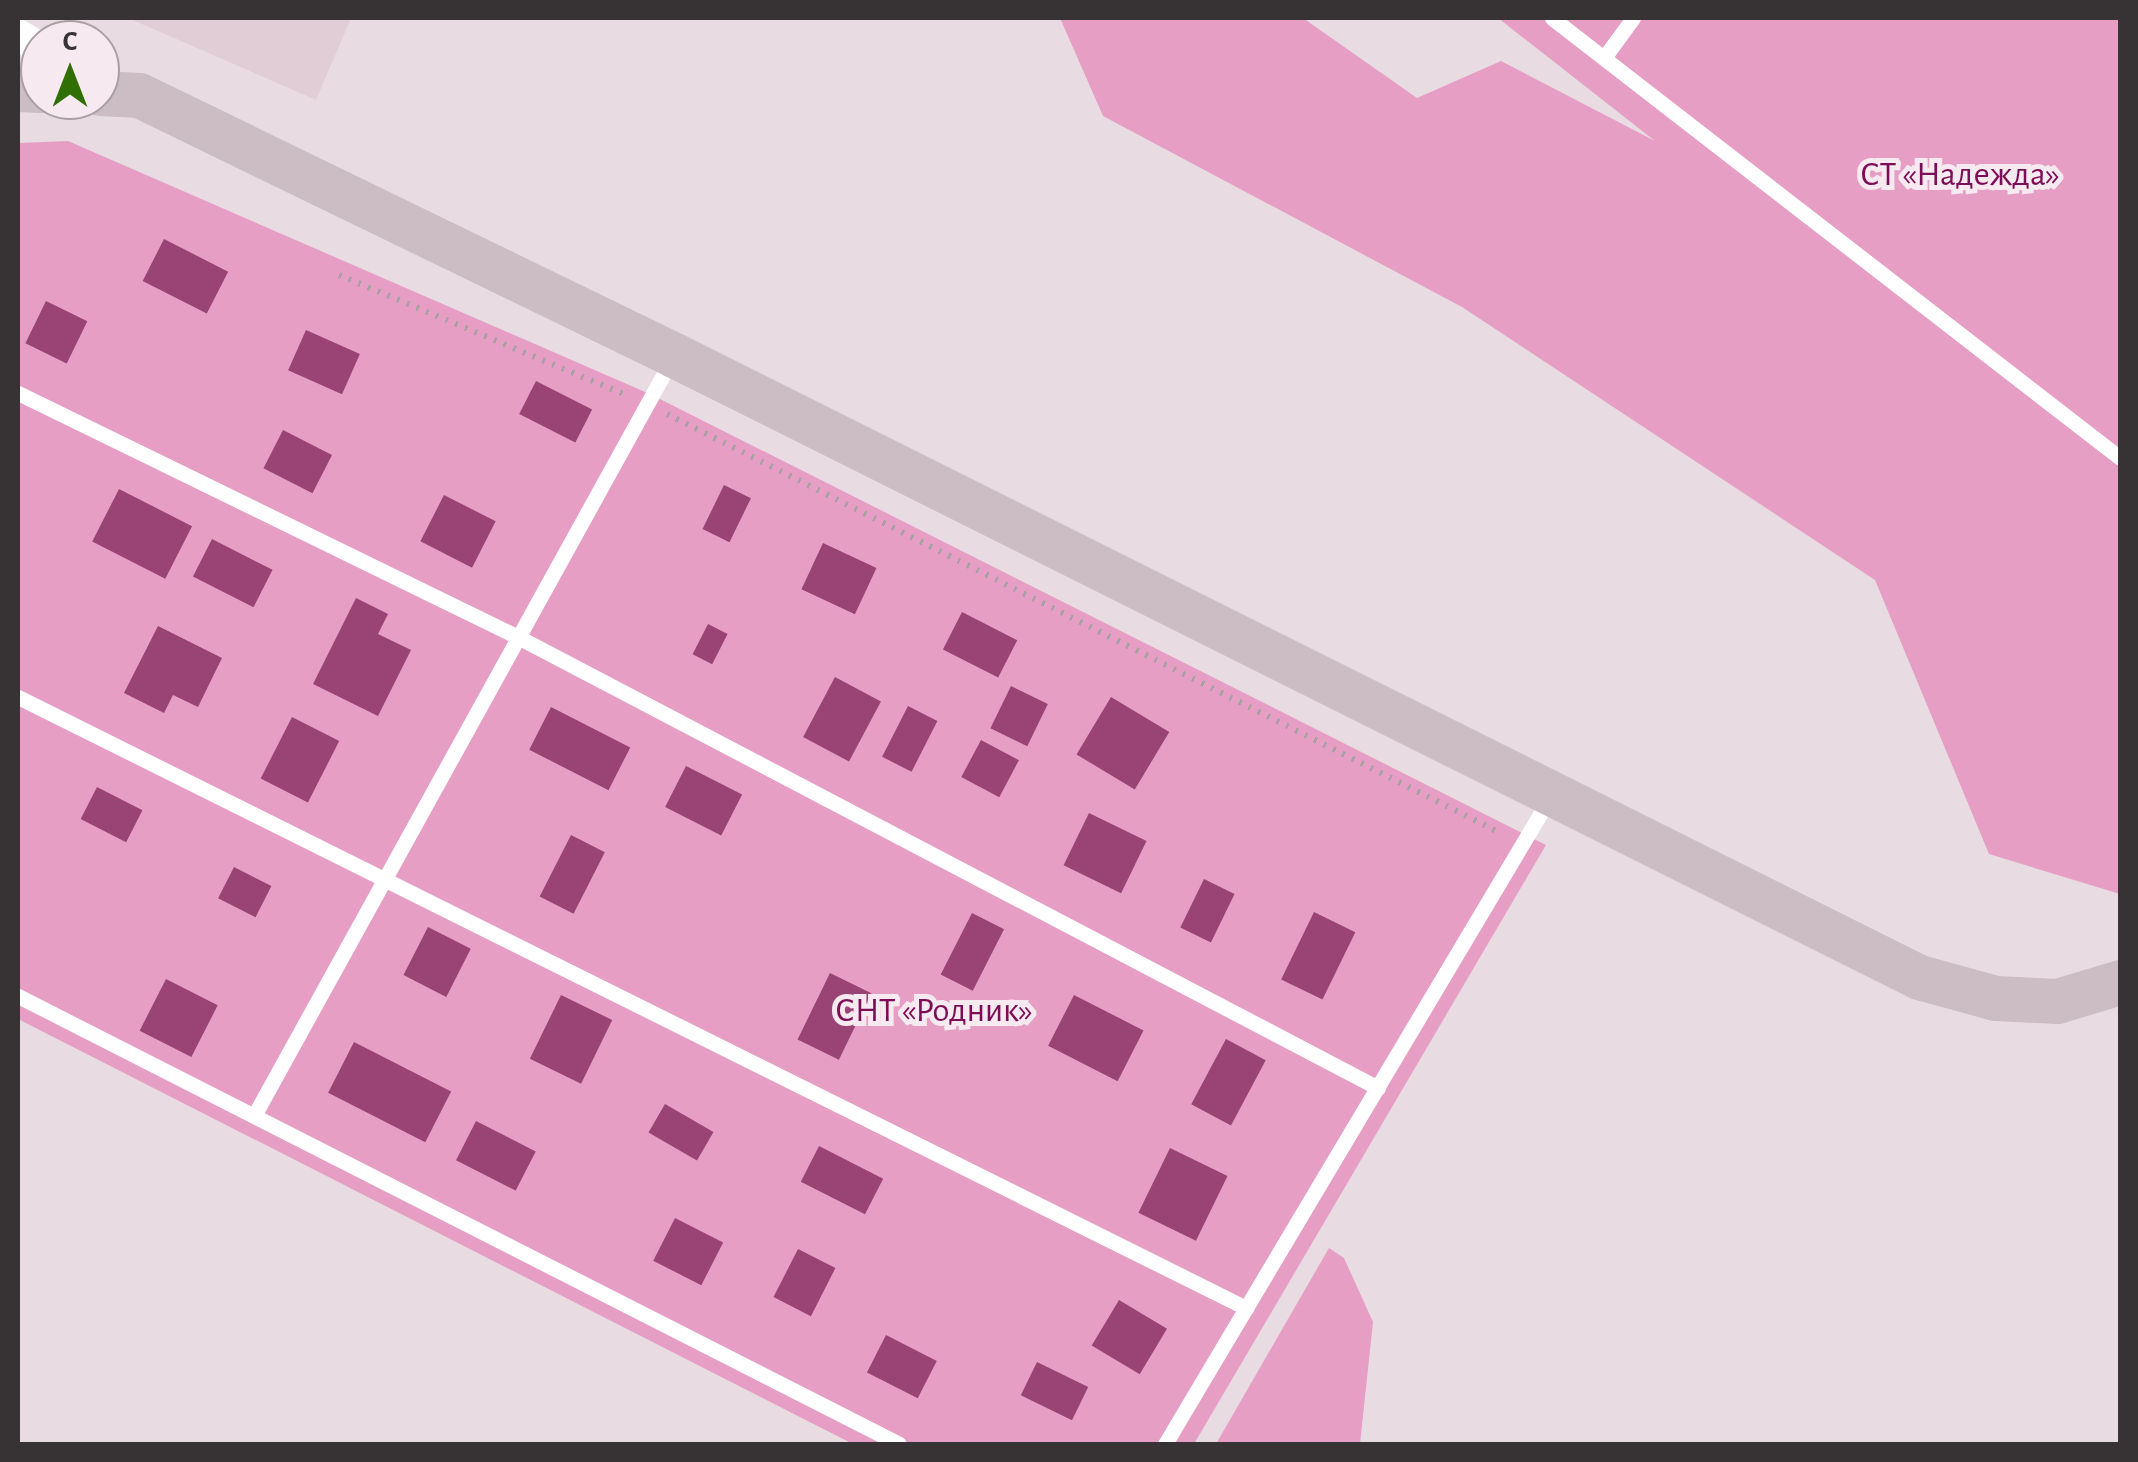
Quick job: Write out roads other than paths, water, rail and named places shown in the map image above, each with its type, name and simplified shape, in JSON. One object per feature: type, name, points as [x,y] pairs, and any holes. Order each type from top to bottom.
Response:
[{"type":"street","points":[[120,91],[674,356],[1918,977],[1995,998],[2057,1001],[2120,982]]},
{"type":"lane","points":[[1552,18],[1606,55],[2120,458]]},
{"type":"lane","points":[[1606,55],[1633,18]]},
{"type":"lane","points":[[256,1112],[674,356]]},
{"type":"lane","points":[[18,393],[518,637],[1378,1088]]},
{"type":"lane","points":[[18,697],[1246,1308]]},
{"type":"lane","points":[[1165,1444],[1551,796]]},
{"type":"lane","points":[[18,996],[256,1112],[898,1444]]},
{"type":"park label","name":"СТ «Надежда»","points":[[1960,175]]},
{"type":"park label","name":"СНТ «Родник»","points":[[934,1011]]}]
